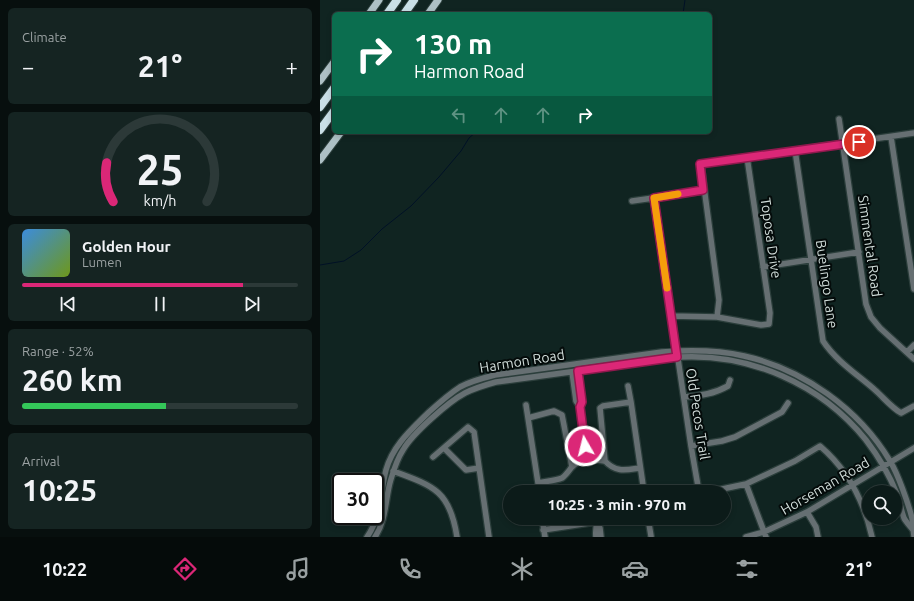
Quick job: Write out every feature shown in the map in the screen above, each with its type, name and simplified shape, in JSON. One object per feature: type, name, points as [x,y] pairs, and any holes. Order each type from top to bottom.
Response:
[{"type":"highway","points":[[388,12],[396,0]]},
{"type":"highway","points":[[405,12],[414,0]]},
{"type":"highway","points":[[320,107],[332,91]]},
{"type":"highway","points":[[320,130],[332,114]]},
{"type":"main road","points":[[370,12],[379,0]]},
{"type":"main road","points":[[429,12],[438,0]]},
{"type":"main road","points":[[320,81],[332,65]]},
{"type":"main road","points":[[320,160],[340,134]]},
{"type":"street","name":"Simmental Road","points":[[839,119],[844,144],[866,304],[871,317],[880,328],[914,359]]},
{"type":"street","points":[[671,316],[717,317],[719,300],[700,164],[914,133]]},
{"type":"street","points":[[891,137],[914,289]]},
{"type":"street","name":"Buelingo Lane","points":[[795,150],[823,341],[830,351],[876,391],[894,409],[901,413],[914,406]]},
{"type":"street","name":"Toposa Drive","points":[[717,317],[760,325],[769,324],[770,313],[748,157]]},
{"type":"street","points":[[632,201],[703,190]]},
{"type":"street","name":"Old Pecos Trail","points":[[654,198],[698,485]]},
{"type":"street","points":[[763,267],[859,252]]},
{"type":"street","points":[[907,352],[914,345]]},
{"type":"street","points":[[677,354],[723,352],[771,363],[808,381],[830,396],[852,414],[871,435],[891,462],[912,519],[913,533]]},
{"type":"street","points":[[677,354],[726,359],[767,369],[792,380],[815,393],[848,420],[866,439],[884,466],[897,495],[904,518],[913,533]]},
{"type":"street","name":"Harmon Road","points":[[376,537],[384,516],[393,471],[403,450],[412,438],[453,400],[465,392],[496,382],[575,371],[677,354]]},
{"type":"street","name":"Harmon Road","points":[[367,537],[372,530],[379,512],[387,468],[399,443],[444,398],[460,387],[474,380],[495,375],[677,354]]},
{"type":"street","points":[[575,371],[582,402],[580,407],[587,458]]},
{"type":"street","points":[[684,397],[701,396],[720,391],[728,386],[730,380]]},
{"type":"street","points":[[628,386],[643,485]]},
{"type":"street","points":[[631,402],[603,406],[599,410],[605,461],[611,468],[617,470],[640,468]]},
{"type":"street","points":[[691,446],[722,441],[734,437],[782,412],[788,403]]},
{"type":"street","points":[[526,405],[538,485]]},
{"type":"street","points":[[528,418],[554,411],[562,415],[572,467]]},
{"type":"street","points":[[433,457],[468,427],[474,432],[489,537]]},
{"type":"street","points":[[731,487],[746,484],[820,446],[830,455],[852,485],[862,504],[872,537]]},
{"type":"street","points":[[444,448],[466,470],[479,468]]},
{"type":"street","name":"Horseman Road","points":[[746,537],[765,535],[807,512],[914,448]]},
{"type":"street","points":[[538,482],[564,477],[572,467],[587,458],[605,461]]},
{"type":"street","points":[[393,471],[425,483],[438,492],[449,506],[457,537]]},
{"type":"street","points":[[746,484],[765,535]]},
{"type":"street","points":[[807,512],[816,527],[818,537]]},
{"type":"street","points":[[543,525],[545,537]]},
{"type":"street","points":[[543,530],[587,525]]},
{"type":"street","points":[[596,525],[596,537]]},
{"type":"street","points":[[597,525],[600,528],[601,537]]},
{"type":"street","points":[[649,525],[651,536]]},
{"type":"waterway","points":[[683,12],[685,0]]},
{"type":"waterway","points":[[320,265],[344,261],[361,250],[382,229],[411,206],[439,177],[474,134]]},
{"type":"slow traffic","points":[[667,288],[654,198],[678,194]]},
{"type":"route","points":[[585,446],[580,407],[582,402],[578,371],[677,357],[654,198],[703,190],[700,164],[859,142]]}]
